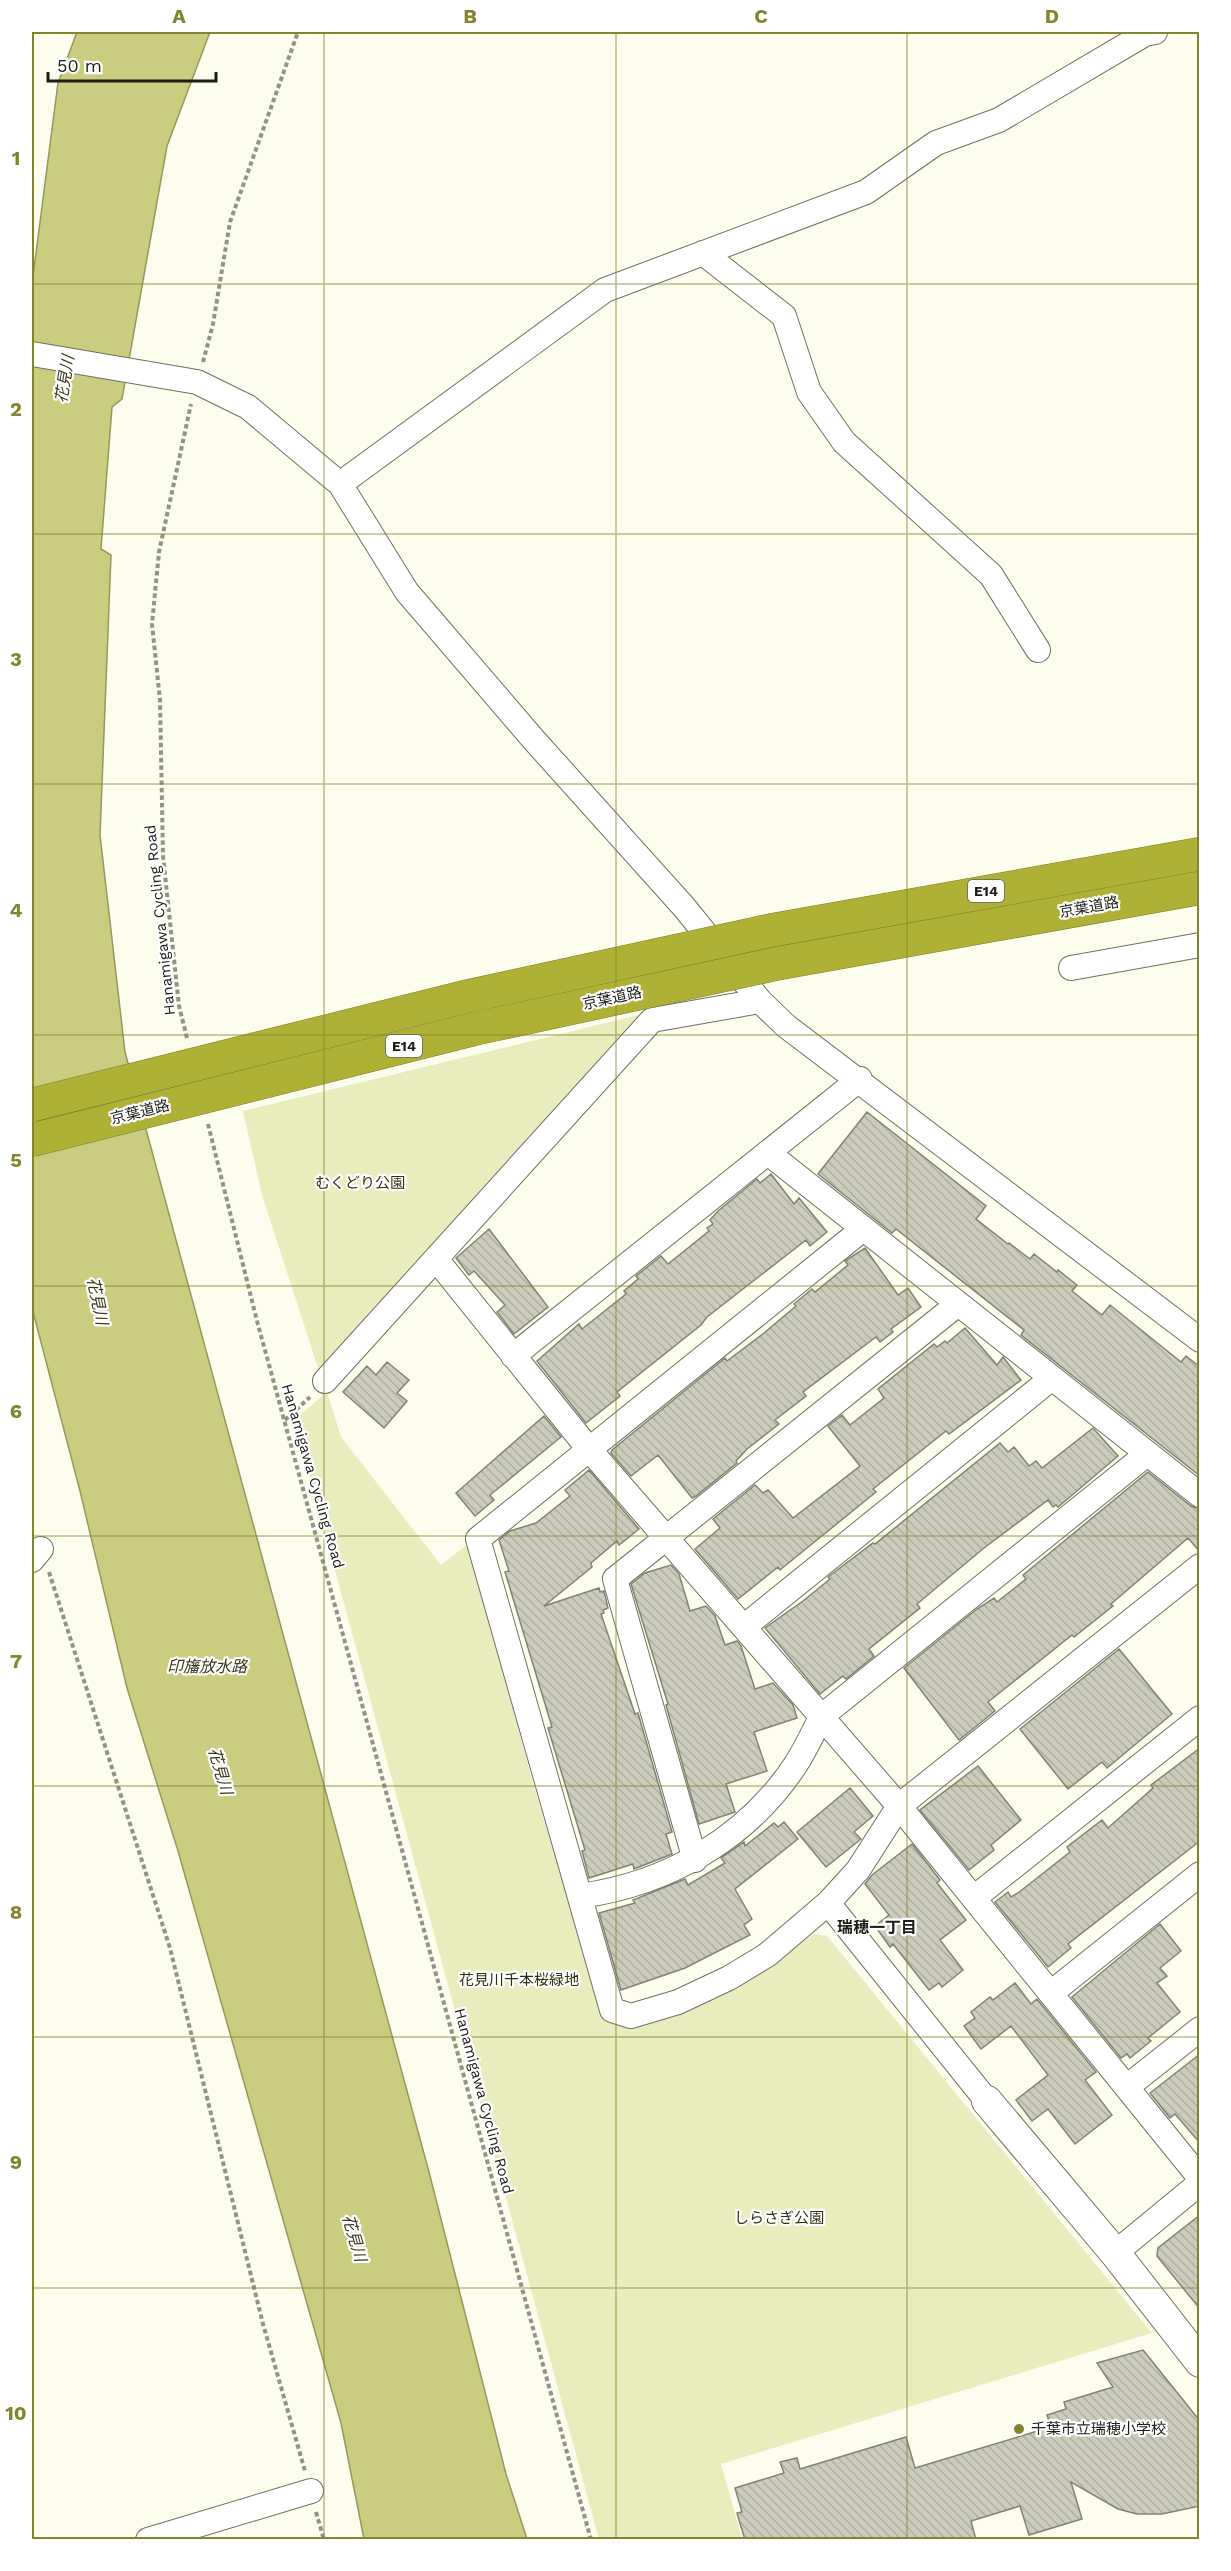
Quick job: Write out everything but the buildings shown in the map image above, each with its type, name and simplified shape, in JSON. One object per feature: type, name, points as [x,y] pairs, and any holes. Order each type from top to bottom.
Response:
[{"type":"highway","name":"E14","points":[[32,1105],[458,998],[773,930],[1200,854]]},
{"type":"highway","name":"京葉道路","points":[[32,1140],[478,1028],[780,963],[1200,888]]},
{"type":"street","points":[[340,484],[605,290],[866,192],[936,143],[999,120],[1145,34],[1155,32]]},
{"type":"street","points":[[704,253],[784,316],[809,392],[844,442],[991,575],[1038,650]]},
{"type":"street","points":[[32,354],[197,382],[248,407],[340,484],[407,592],[534,740],[684,907],[760,1001],[786,1026],[860,1079],[1200,1340]]},
{"type":"street","points":[[1071,968],[1200,945]]},
{"type":"street","points":[[325,1381],[652,1020],[760,1001]]},
{"type":"street","points":[[513,1356],[860,1079]]},
{"type":"street","points":[[768,1153],[1200,1495]]},
{"type":"street","points":[[863,1229],[588,1448],[478,1539],[612,2010],[631,2016],[678,2002],[729,1978],[767,1955],[828,1904],[858,1870],[899,1806],[1200,1566]]},
{"type":"street","points":[[436,1259],[588,1448],[899,1806],[1128,2086],[1200,2178]]},
{"type":"street","points":[[695,1860],[615,1580],[958,1304]]},
{"type":"street","points":[[745,1626],[1052,1378]]},
{"type":"street","points":[[580,1896],[618,1891],[695,1860],[759,1810],[795,1765],[822,1716],[1147,1454]]},
{"type":"street","points":[[974,1898],[1200,1718]]},
{"type":"street","points":[[1051,1993],[1200,1874]]},
{"type":"street","points":[[828,1904],[987,2101],[1115,2253],[1200,2362]]},
{"type":"street","points":[[1128,2086],[1200,2029]]},
{"type":"street","points":[[1115,2253],[1200,2183]]},
{"type":"street","points":[[148,2540],[311,2491]]},
{"type":"path","points":[[202,368],[213,324],[230,222],[298,32]]},
{"type":"path","name":"Hanamigawa Cycling Road","points":[[190,1049],[179,1006],[163,856],[160,700],[152,624],[161,540],[191,401]]},
{"type":"path","name":"Hanamigawa Cycling Road","points":[[206,1114],[285,1421],[591,2540]]},
{"type":"path","points":[[285,1421],[325,1381]]},
{"type":"path","points":[[37,1554],[170,1948],[263,2324],[324,2540]]},
{"type":"green space","name":"むくどり公園","points":[[647,1013],[319,1371],[262,1195],[243,1111]]},
{"type":"green space","name":"しらさぎ公園","points":[[327,1392],[341,1437],[441,1565],[468,1544],[534,1787],[602,2009],[620,2026],[695,2006],[814,1934],[827,1936],[1152,2333],[721,2464],[742,2539],[599,2539],[294,1420]]},
{"type":"water","name":"印旛放水路","points":[[77,32],[210,32],[167,146],[122,399],[112,407],[101,549],[111,555],[100,835],[125,1052],[429,2172],[506,2474],[527,2539],[364,2539],[341,2423],[178,1851],[127,1688],[80,1491],[32,1308],[32,284],[58,83]]},
{"type":"place","name":"千葉市立瑞穂小学校","points":[[1019,2429]]},
{"type":"district","name":"瑞穂一丁目","points":[[877,1927]]},
{"type":"water label","name":"花見川","points":[[64,379]]},
{"type":"water label","name":"花見川","points":[[98,1301]]},
{"type":"water label","name":"花見川","points":[[221,1771]]},
{"type":"water label","name":"花見川","points":[[355,2238]]},
{"type":"park label","name":"花見川千本桜緑地","points":[[519,1980]]}]
